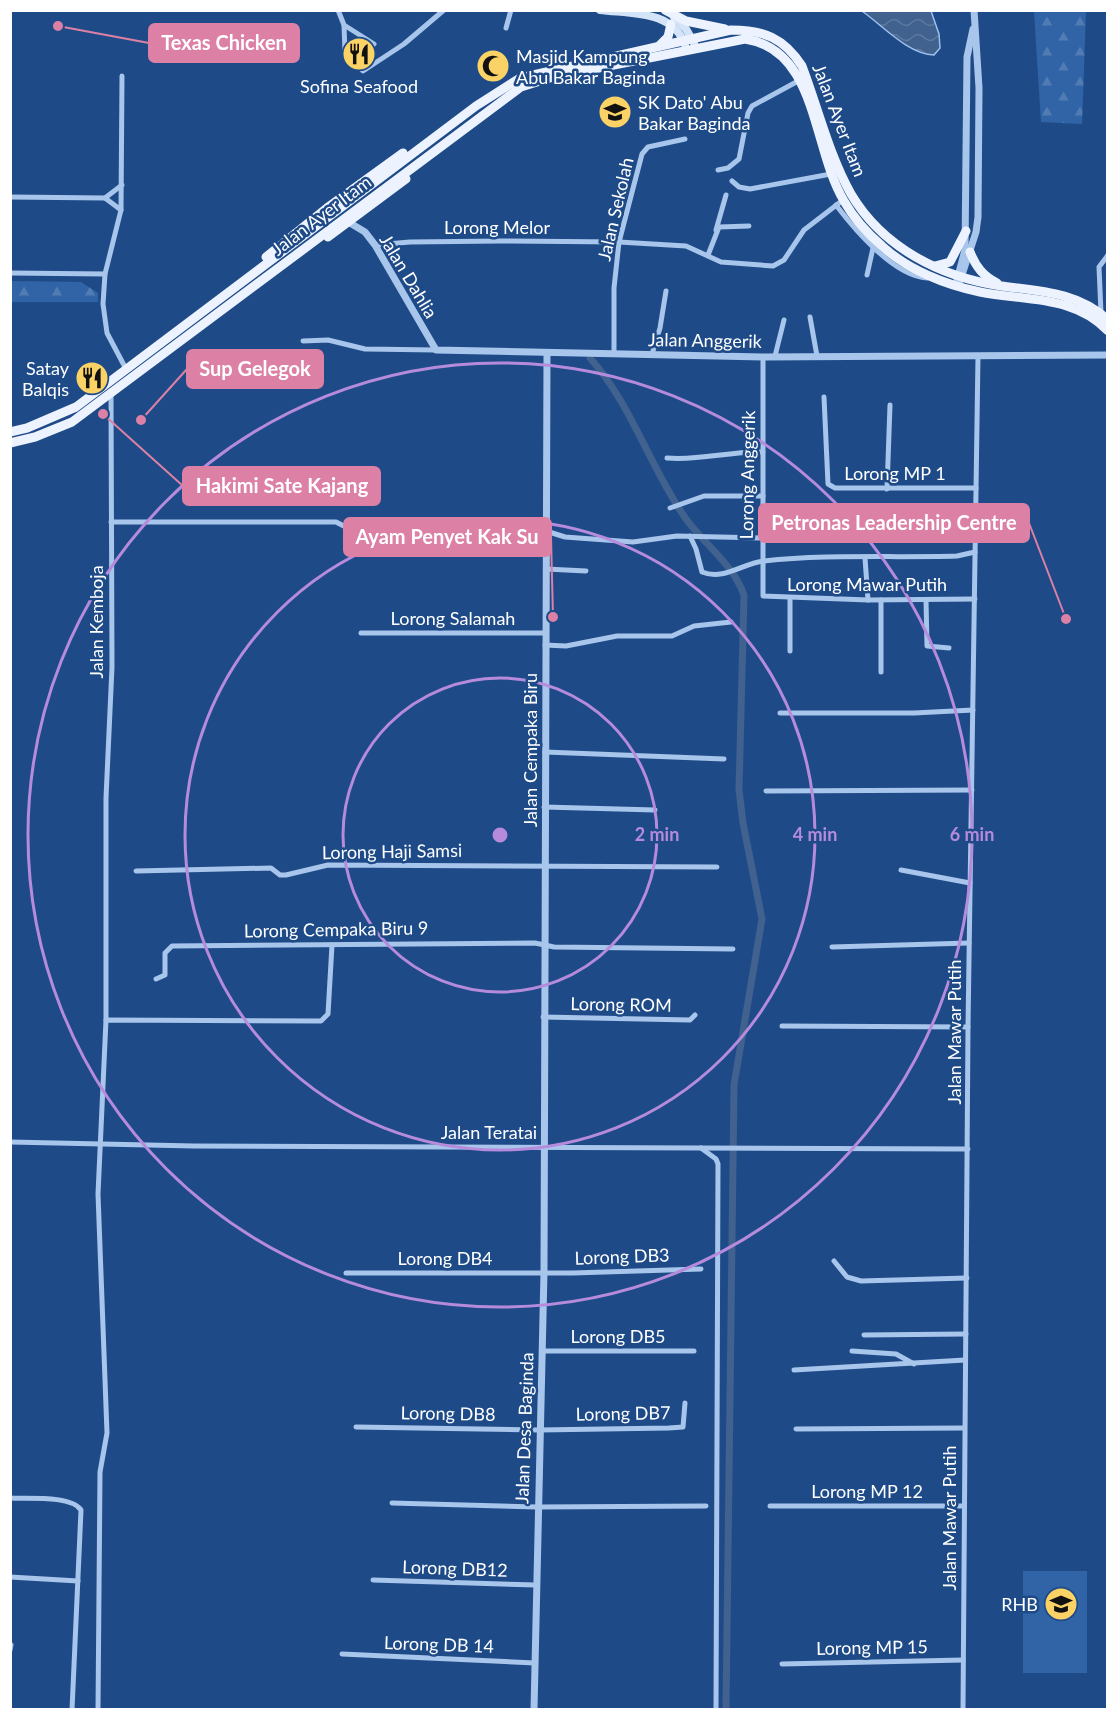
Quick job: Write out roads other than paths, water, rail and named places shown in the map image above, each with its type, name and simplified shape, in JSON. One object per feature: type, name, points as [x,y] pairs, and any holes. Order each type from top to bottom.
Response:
[{"type":"main road","points":[[600,10],[658,17],[671,24],[689,44]]},
{"type":"main road","points":[[664,10],[678,20],[689,44]]},
{"type":"main road","points":[[664,10],[693,24],[731,30]]},
{"type":"main road","points":[[660,45],[668,37],[671,24]]},
{"type":"main road","name":"Jalan Ayer Itam","points":[[10,443],[35,437],[72,422],[521,87],[669,52],[731,30],[761,32],[778,39],[794,54],[802,66],[840,170],[852,194],[864,212],[892,240],[930,266],[978,292],[1070,306],[1090,315],[1107,331]]},
{"type":"main road","name":"Jalan Ayer Itam","points":[[689,44],[745,39],[758,41],[782,54],[800,80],[839,203],[882,246],[905,263],[941,280],[958,280],[1056,293],[1085,302],[1104,316]]},
{"type":"main road","points":[[10,432],[60,415],[104,385],[254,273],[268,255],[327,208],[405,152],[423,146],[520,78],[660,45],[689,44]]},
{"type":"main road","points":[[273,272],[350,224],[473,121]]},
{"type":"main road","points":[[930,266],[942,266],[950,262],[966,231]]},
{"type":"main road","points":[[970,252],[974,262],[986,277],[1004,286]]},
{"type":"street","points":[[338,10],[344,25],[345,53],[359,69],[368,70],[404,44],[444,10]]},
{"type":"street","points":[[506,28],[511,10]]},
{"type":"street","points":[[958,280],[970,252],[978,217],[979,112],[974,10]]},
{"type":"street","points":[[958,280],[965,250],[967,57],[974,21]]},
{"type":"street","points":[[344,25],[374,44]]},
{"type":"street","points":[[122,76],[121,210],[105,274],[103,304],[105,326],[126,369]]},
{"type":"street","points":[[718,170],[728,168],[739,159],[748,112],[752,106],[800,80]]},
{"type":"street","points":[[968,113],[979,112]]},
{"type":"street","name":"Jalan Sekolah","points":[[615,354],[614,288],[619,242],[644,150],[686,139]]},
{"type":"street","points":[[732,181],[739,187],[750,189],[831,174]]},
{"type":"street","points":[[105,198],[122,185]]},
{"type":"street","points":[[708,255],[726,195]]},
{"type":"street","points":[[10,197],[105,198],[121,210]]},
{"type":"street","points":[[839,203],[873,248],[916,276],[941,280]]},
{"type":"street","name":"Lorong Melor","points":[[375,245],[501,241],[619,242],[686,246],[721,262],[773,266],[779,264],[804,230],[839,203]]},
{"type":"street","name":"Jalan Dahlia","points":[[350,224],[365,232],[375,245],[436,350]]},
{"type":"street","points":[[715,231],[722,226],[749,226]]},
{"type":"street","points":[[867,275],[873,248]]},
{"type":"street","points":[[1104,316],[1098,292],[1099,267],[1107,255]]},
{"type":"street","points":[[10,273],[105,274]]},
{"type":"street","points":[[652,354],[660,328],[666,291]]},
{"type":"street","points":[[1085,302],[1094,300],[1098,292]]},
{"type":"street","points":[[810,317],[817,356]]},
{"type":"street","points":[[775,356],[784,320]]},
{"type":"street","name":"Jalan Anggerik","points":[[303,341],[328,339],[365,349],[763,357],[1107,355]]},
{"type":"street","name":"Jalan Cempaka Biru","points":[[543,1147],[547,353]]},
{"type":"street","name":"Jalan Mawar Putih","points":[[963,1710],[968,1027],[978,356]]},
{"type":"street","name":"Lorong Anggerik","points":[[762,593],[763,357]]},
{"type":"street","name":"Jalan Kemboja","points":[[98,1710],[100,1472],[107,1433],[98,1214],[106,1020],[111,394]]},
{"type":"street","name":"Lorong MP 1","points":[[824,398],[828,484],[835,488],[976,488]]},
{"type":"street","points":[[887,489],[890,405]]},
{"type":"street","points":[[667,458],[690,460],[734,451],[763,452]]},
{"type":"street","points":[[674,506],[704,496],[763,496]]},
{"type":"street","points":[[111,522],[336,522],[352,531],[370,533],[413,531],[425,539],[471,538],[510,528],[546,529],[565,537],[633,542],[707,536],[762,538]]},
{"type":"street","points":[[690,537],[702,572],[710,575],[730,573],[762,561],[957,555],[975,552]]},
{"type":"street","points":[[865,558],[868,600]]},
{"type":"street","points":[[546,569],[586,572]]},
{"type":"street","name":"Lorong Mawar Putih","points":[[762,593],[767,598],[975,599]]},
{"type":"street","points":[[790,598],[790,651]]},
{"type":"street","points":[[881,600],[882,672]]},
{"type":"street","points":[[926,600],[927,646],[949,648]]},
{"type":"street","points":[[545,645],[566,646],[617,636],[672,636],[694,626],[731,622]]},
{"type":"street","name":"Lorong Salamah","points":[[361,633],[545,633]]},
{"type":"street","points":[[780,713],[914,713],[973,710]]},
{"type":"street","points":[[545,752],[724,759]]},
{"type":"street","points":[[766,792],[972,790]]},
{"type":"street","points":[[544,807],[656,810]]},
{"type":"street","name":"Lorong Haji Samsi","points":[[136,871],[271,868],[280,875],[286,875],[328,864],[717,867]]},
{"type":"street","points":[[901,870],[970,883]]},
{"type":"street","name":"Lorong Cempaka Biru 9","points":[[156,979],[165,975],[165,953],[172,946],[467,943],[733,949]]},
{"type":"street","points":[[832,947],[969,943]]},
{"type":"street","points":[[106,1020],[321,1021],[328,1014],[332,945]]},
{"type":"street","name":"Lorong ROM","points":[[543,1017],[690,1020],[695,1015]]},
{"type":"street","points":[[782,1026],[968,1027]]},
{"type":"street","name":"Jalan Teratai","points":[[10,1142],[100,1145],[700,1148],[745,1146],[968,1149]]},
{"type":"street","name":"Jalan Desa Baginda","points":[[534,1710],[544,1272],[543,1147]]},
{"type":"street","points":[[700,1148],[716,1159],[718,1164],[716,1710]]},
{"type":"street","points":[[834,1261],[848,1277],[861,1281],[967,1278]]},
{"type":"street","name":"Lorong DB3","points":[[544,1272],[701,1269]]},
{"type":"street","name":"Lorong DB4","points":[[346,1273],[544,1272]]},
{"type":"street","points":[[864,1335],[966,1334]]},
{"type":"street","name":"Lorong DB5","points":[[542,1351],[694,1351]]},
{"type":"street","points":[[852,1351],[896,1354],[915,1365]]},
{"type":"street","points":[[794,1370],[915,1365],[965,1360]]},
{"type":"street","name":"Lorong DB7","points":[[539,1430],[683,1427],[685,1403]]},
{"type":"street","name":"Lorong DB8","points":[[356,1426],[539,1430]]},
{"type":"street","points":[[796,1429],[964,1428]]},
{"type":"street","points":[[10,1498],[67,1501],[77,1505],[82,1517],[72,1710]]},
{"type":"street","points":[[392,1503],[537,1507],[706,1506]]},
{"type":"street","name":"Lorong MP 12","points":[[770,1506],[964,1506]]},
{"type":"street","points":[[10,1577],[78,1581]]},
{"type":"street","name":"Lorong DB12","points":[[374,1580],[536,1585]]},
{"type":"street","points":[[10,1650],[11,1645]]},
{"type":"street","name":"Lorong DB 14","points":[[342,1654],[535,1663]]},
{"type":"street","name":"Lorong MP 15","points":[[782,1665],[963,1660]]},
{"type":"water","points":[[862,11],[931,11],[939,34],[940,48],[934,55],[915,50],[905,45]]},
{"type":"waterway","points":[[590,358],[618,396],[673,499],[693,528],[726,564],[744,595],[739,790],[743,823],[762,919],[734,1085],[726,1710]]},
{"type":"place","name":"Texas Chicken","points":[[58,26]]},
{"type":"place","name":"Sofina Seafood","points":[[359,54]]},
{"type":"place","name":"Masjid Kampung Abu Bakar Baginda","points":[[493,66]]},
{"type":"place","name":"SK Dato' Abu Bakar Baginda","points":[[615,112]]},
{"type":"place","name":"Satay Balqis","points":[[92,378]]},
{"type":"place","name":"Hakimi Sate Kajang","points":[[103,414]]},
{"type":"place","name":"Sup Gelegok","points":[[141,420]]},
{"type":"place","name":"Ayam Penyet Kak Su","points":[[553,617]]},
{"type":"place","name":"Petronas Leadership Centre","points":[[1066,619]]},
{"type":"place","name":"RHB","points":[[1061,1604]]}]
